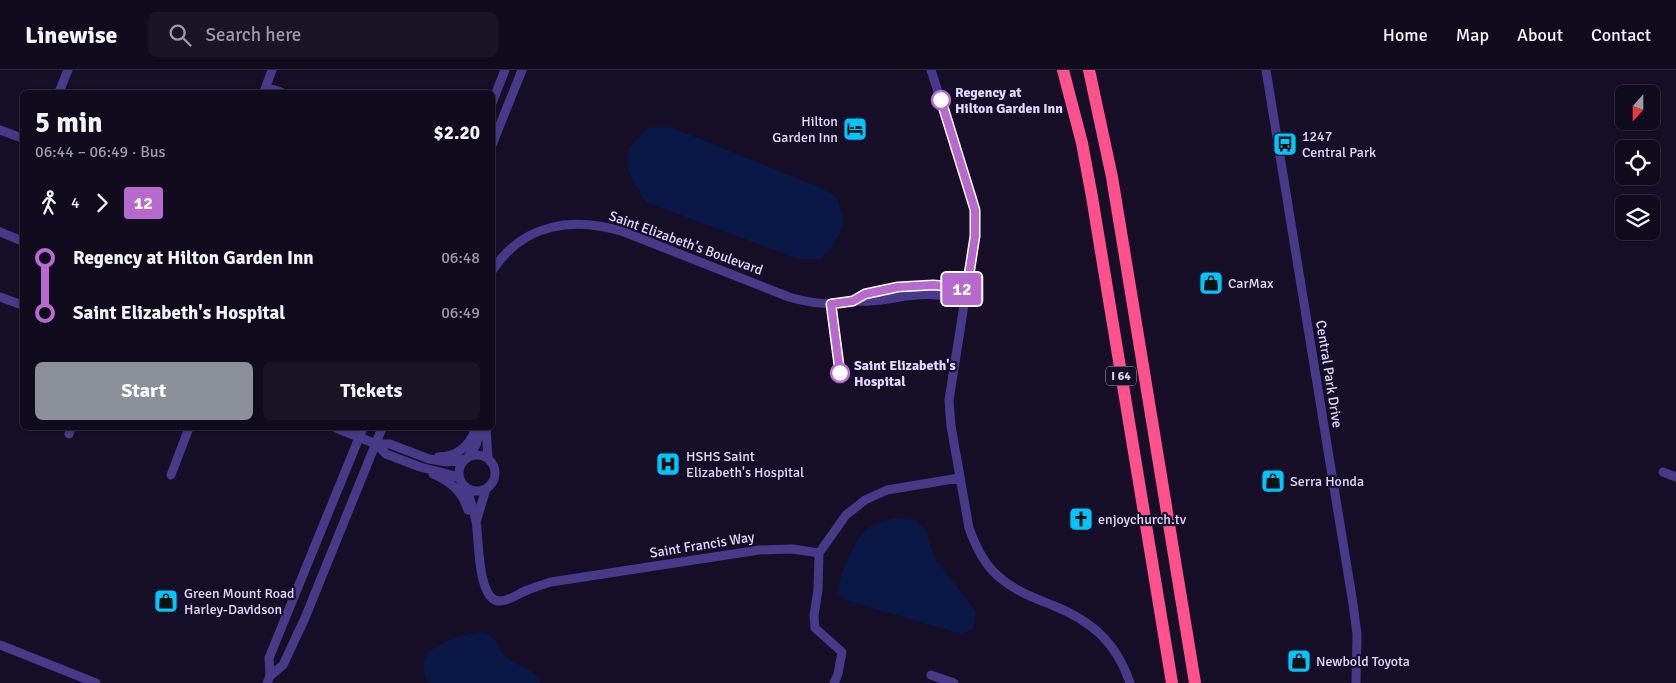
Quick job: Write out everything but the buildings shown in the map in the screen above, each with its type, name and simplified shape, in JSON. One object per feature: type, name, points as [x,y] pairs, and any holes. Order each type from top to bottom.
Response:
[{"type":"highway","name":"I 64","points":[[1063,70],[1082,143],[1092,197],[1172,683]]},
{"type":"highway","name":"I 64","points":[[1089,70],[1115,196],[1195,683]]},
{"type":"street","points":[[60,90],[68,70]]},
{"type":"street","points":[[265,90],[272,70]]},
{"type":"street","points":[[495,96],[506,70]]},
{"type":"street","points":[[495,138],[522,70]]},
{"type":"street","points":[[932,70],[975,210],[975,236],[949,400],[959,478],[969,528],[985,561],[998,576],[1016,588],[1080,617],[1108,640],[1118,656],[1130,683]]},
{"type":"street","name":"Central Park Drive","points":[[1266,70],[1353,604],[1357,634],[1356,683]]},
{"type":"street","points":[[0,130],[20,137]]},
{"type":"street","name":"Saint Elizabeth's Boulevard","points":[[495,267],[506,254],[528,237],[555,226],[580,223],[610,227],[804,301],[831,304],[853,301],[865,294],[919,285],[957,287],[966,294]]},
{"type":"street","points":[[0,232],[20,240]]},
{"type":"street","points":[[0,297],[20,304]]},
{"type":"street","points":[[171,475],[188,430]]},
{"type":"street","points":[[341,430],[376,444],[386,454],[427,470],[459,478],[466,488],[478,492],[486,490],[492,484],[495,473],[493,465],[488,459],[476,455],[447,462],[429,459],[390,444],[376,444]]},
{"type":"street","points":[[269,679],[269,658],[362,430]]},
{"type":"street","points":[[269,679],[283,665],[305,618],[381,430]]},
{"type":"street","points":[[429,459],[457,453],[470,442],[475,430]]},
{"type":"street","points":[[459,478],[460,466],[476,445],[480,430]]},
{"type":"street","points":[[486,430],[488,459]]},
{"type":"street","name":"Saint Francis Way","points":[[427,470],[450,482],[457,488],[466,502],[471,525],[476,534]]},
{"type":"street","points":[[1663,472],[1676,477]]},
{"type":"street","points":[[834,683],[838,674],[842,652],[815,628],[814,615],[818,590],[820,553],[846,515],[865,500],[887,490],[959,478]]},
{"type":"street","name":"Saint Francis Way","points":[[466,488],[470,495],[476,523],[478,556],[485,586],[494,600],[502,601],[551,582],[760,550],[793,549],[820,553]]},
{"type":"street","name":"Saint Francis Way","points":[[476,523],[486,490]]},
{"type":"street","points":[[0,645],[96,683]]},
{"type":"street","points":[[930,675],[954,683]]},
{"type":"water","points":[[649,127],[670,127],[819,187],[837,198],[843,215],[842,229],[833,245],[822,259],[798,259],[646,202],[628,172],[628,149]]},
{"type":"water","points":[[893,518],[915,520],[925,529],[934,557],[976,612],[973,628],[962,634],[845,600],[838,594],[843,570],[861,536],[865,531],[878,523]]},
{"type":"water","points":[[480,632],[491,637],[507,658],[530,671],[541,683],[432,683],[427,680],[423,663],[432,650],[456,638]]},
{"type":"bus line","name":"12","points":[[840,373],[831,304],[853,301],[865,294],[878,291],[919,285],[957,287],[966,294],[975,236],[975,210],[941,100]]},
{"type":"place","name":"Regency at Hilton Garden Inn","points":[[941,100]]},
{"type":"place","name":"Hilton Garden Inn","points":[[855,129]]},
{"type":"place","name":"1247 Central Park","points":[[1285,144]]},
{"type":"place","name":"CarMax","points":[[1211,283]]},
{"type":"place","name":"Saint Elizabeth's Hospital","points":[[840,373]]},
{"type":"place","name":"HSHS Saint Elizabeth's Hospital","points":[[668,464]]},
{"type":"place","name":"Serra Honda","points":[[1273,481]]},
{"type":"place","name":"enjoychurch.tv","points":[[1081,519]]},
{"type":"place","name":"Green Mount Road Harley-Davidson","points":[[166,601]]},
{"type":"place","name":"Newbold Toyota","points":[[1299,661]]}]
